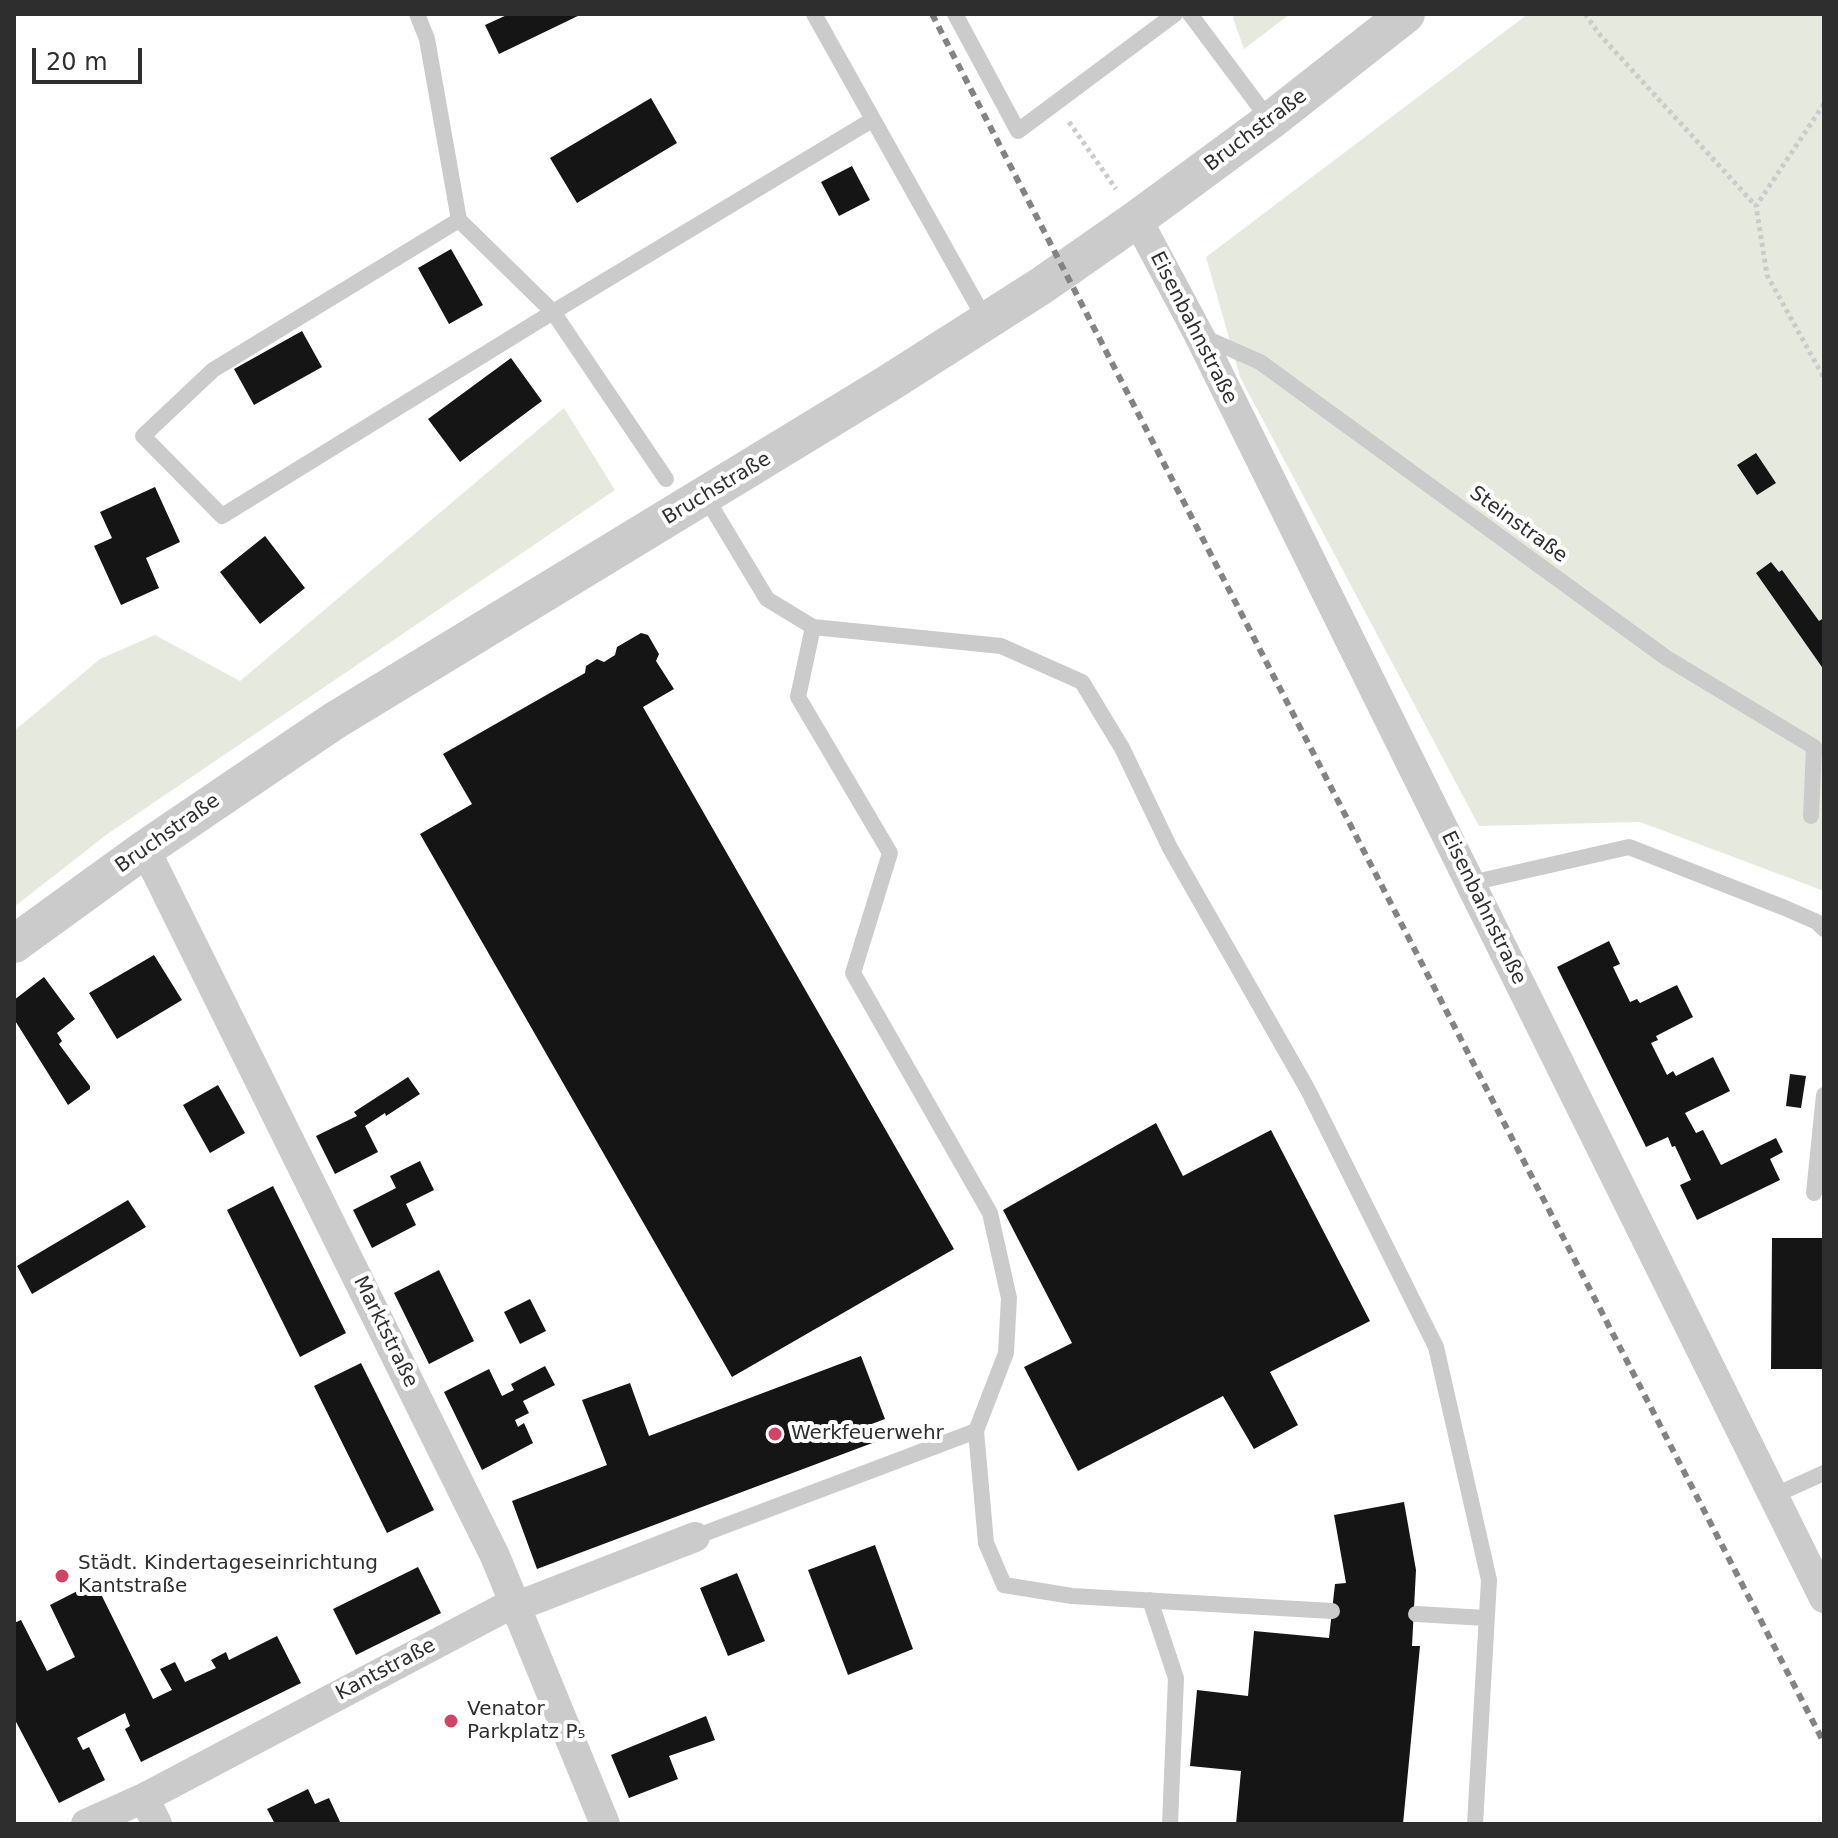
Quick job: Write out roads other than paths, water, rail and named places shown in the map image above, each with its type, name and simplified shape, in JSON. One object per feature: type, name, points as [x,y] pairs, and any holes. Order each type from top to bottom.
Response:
[{"type":"street","name":"Bruchstraße","points":[[14,944],[145,849],[334,721],[987,322],[1137,219],[1270,121],[1406,14]]},
{"type":"street","name":"Eisenbahnstraße","points":[[1137,219],[1199,335],[1824,1598]]},
{"type":"street","name":"Marktstraße","points":[[145,849],[495,1556],[605,1824]]},
{"type":"street","name":"Kantstraße","points":[[86,1824],[150,1811],[500,1610],[515,1607],[695,1537]]},
{"type":"lane","points":[[417,14],[427,39],[459,220],[553,312],[666,479]]},
{"type":"lane","points":[[814,14],[987,322]]},
{"type":"lane","points":[[955,14],[1018,131],[1175,14]]},
{"type":"lane","points":[[1190,14],[1270,121]]},
{"type":"lane","points":[[459,220],[213,370],[143,436],[222,516],[872,120]]},
{"type":"lane","name":"Steinstraße","points":[[1199,335],[1260,362],[1665,657],[1814,747],[1811,816]]},
{"type":"lane","points":[[705,496],[767,599],[813,627],[1001,646],[1082,682],[1122,748],[1170,848],[1308,1090],[1436,1347],[1489,1580],[1475,1824]]},
{"type":"lane","points":[[813,627],[798,697],[890,853],[853,973],[990,1213],[1009,1298],[1006,1353],[976,1431],[986,1543],[1004,1585],[1072,1596],[1332,1611]]},
{"type":"lane","points":[[1471,883],[1629,847],[1785,908],[1817,922],[1824,929]]},
{"type":"lane","points":[[1814,1193],[1824,1095]]},
{"type":"lane","points":[[695,1537],[976,1431]]},
{"type":"lane","points":[[1773,1496],[1824,1473]]},
{"type":"lane","points":[[1150,1600],[1176,1678],[1170,1824]]},
{"type":"lane","points":[[1416,1614],[1486,1618]]},
{"type":"railway","points":[[932,14],[1824,1743]]},
{"type":"place","name":"Werkfeuerwehr","points":[[775,1434]]},
{"type":"place","name":"Städt. Kindertageseinrichtung Kantstraße","points":[[62,1576]]},
{"type":"place","name":"Venator Parkplatz P₅","points":[[451,1721]]}]
